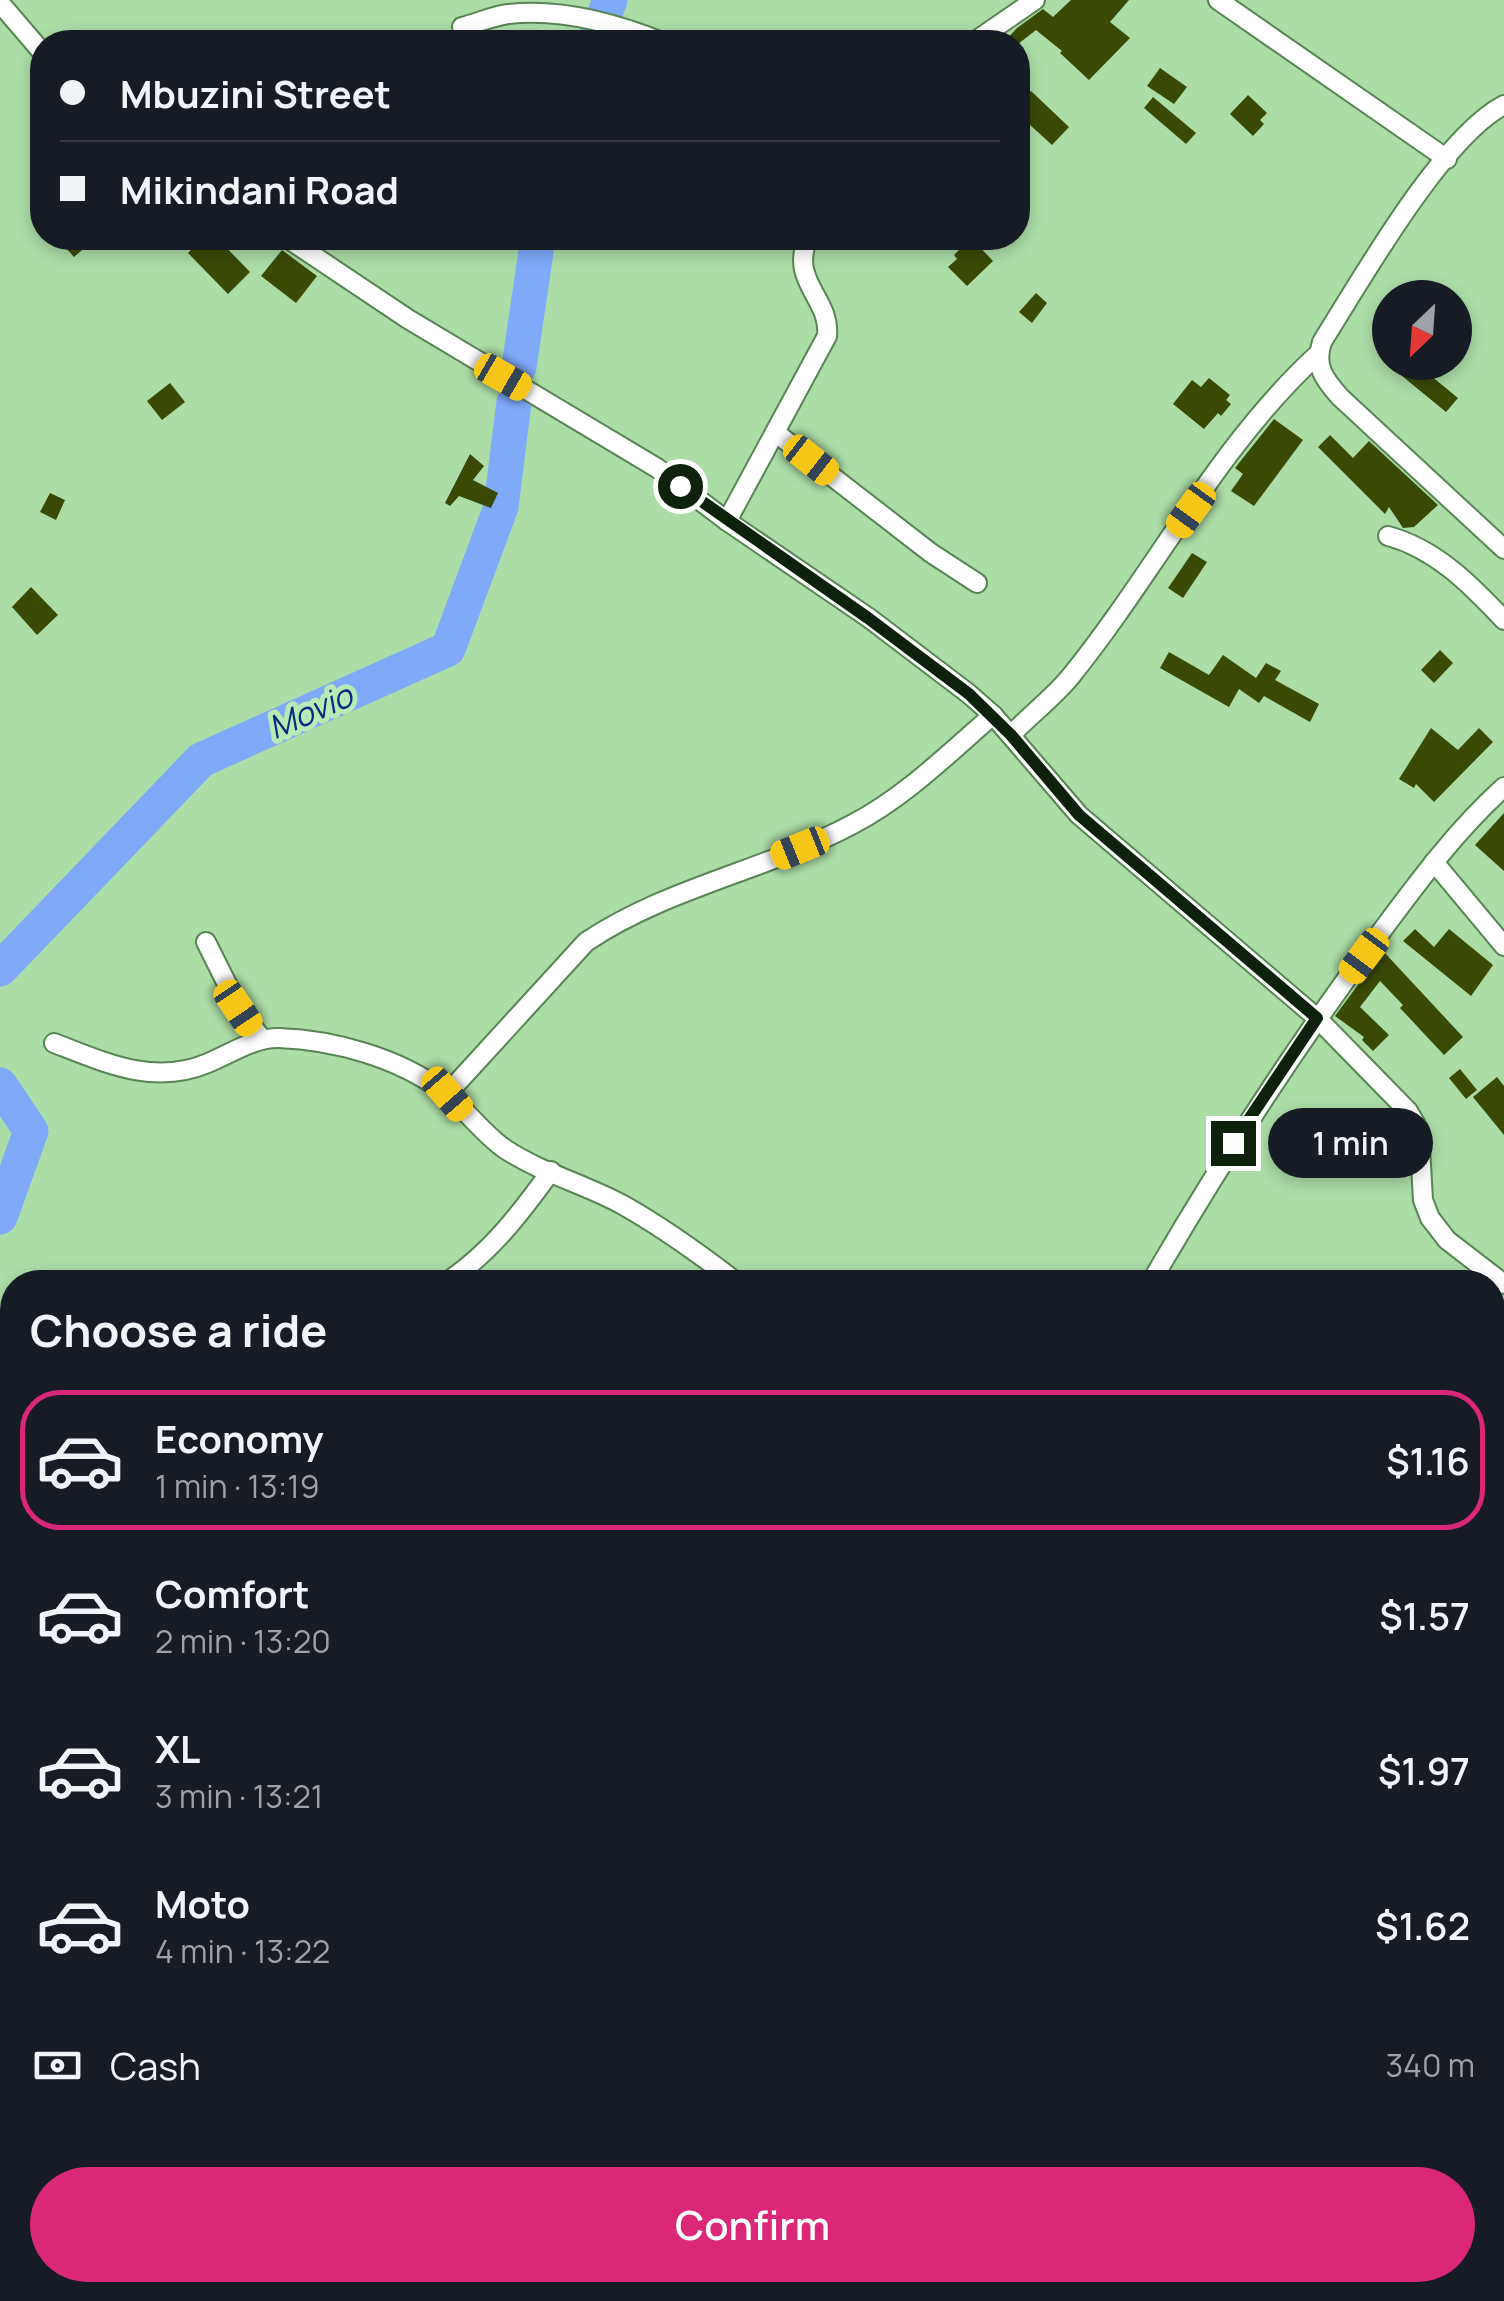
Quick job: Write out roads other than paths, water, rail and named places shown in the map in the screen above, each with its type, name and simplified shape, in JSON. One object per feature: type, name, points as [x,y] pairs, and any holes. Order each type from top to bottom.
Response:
[{"type":"street","points":[[991,30],[1035,0]]},
{"type":"street","points":[[1218,0],[1447,158]]},
{"type":"street","points":[[0,3],[30,38]]},
{"type":"street","points":[[462,27],[507,14],[558,15],[632,30]]},
{"type":"street","points":[[1504,106],[1477,123],[1400,220],[1322,342],[1318,355],[1319,368],[1340,397],[1504,549]]},
{"type":"street","points":[[305,250],[408,319],[657,468],[898,638],[993,715],[1079,815],[1317,1018],[1414,1120],[1419,1130],[1423,1200],[1430,1218],[1447,1240],[1483,1270]]},
{"type":"street","points":[[727,521],[822,348],[828,328],[802,267],[806,250]]},
{"type":"street","points":[[1011,735],[1070,678],[1252,426],[1288,381],[1318,355]]},
{"type":"street","points":[[776,433],[916,542],[977,583]]},
{"type":"street","points":[[1388,536],[1428,552],[1504,620]]},
{"type":"street","points":[[447,1094],[586,942],[606,928],[686,890],[855,823],[883,807],[993,715]]},
{"type":"street","points":[[1158,1270],[1214,1172],[1317,1018],[1434,862],[1504,786]]},
{"type":"street","points":[[1434,862],[1504,946]]},
{"type":"street","points":[[206,942],[238,1008],[262,1039]]},
{"type":"street","points":[[54,1043],[146,1074],[169,1074],[202,1066],[262,1039],[349,1048],[391,1063],[447,1094],[465,1115],[506,1149],[622,1204],[718,1270]]},
{"type":"street","points":[[465,1270],[510,1229],[552,1171]]},
{"type":"waterway","name":"Movio","points":[[599,30],[610,0]]},
{"type":"waterway","name":"Movio","points":[[519,367],[536,250]]},
{"type":"waterway","name":"Movio","points":[[0,969],[201,760],[448,649],[501,507],[514,402]]},
{"type":"waterway","name":"Movio","points":[[0,1085],[31,1131],[0,1217]]}]
